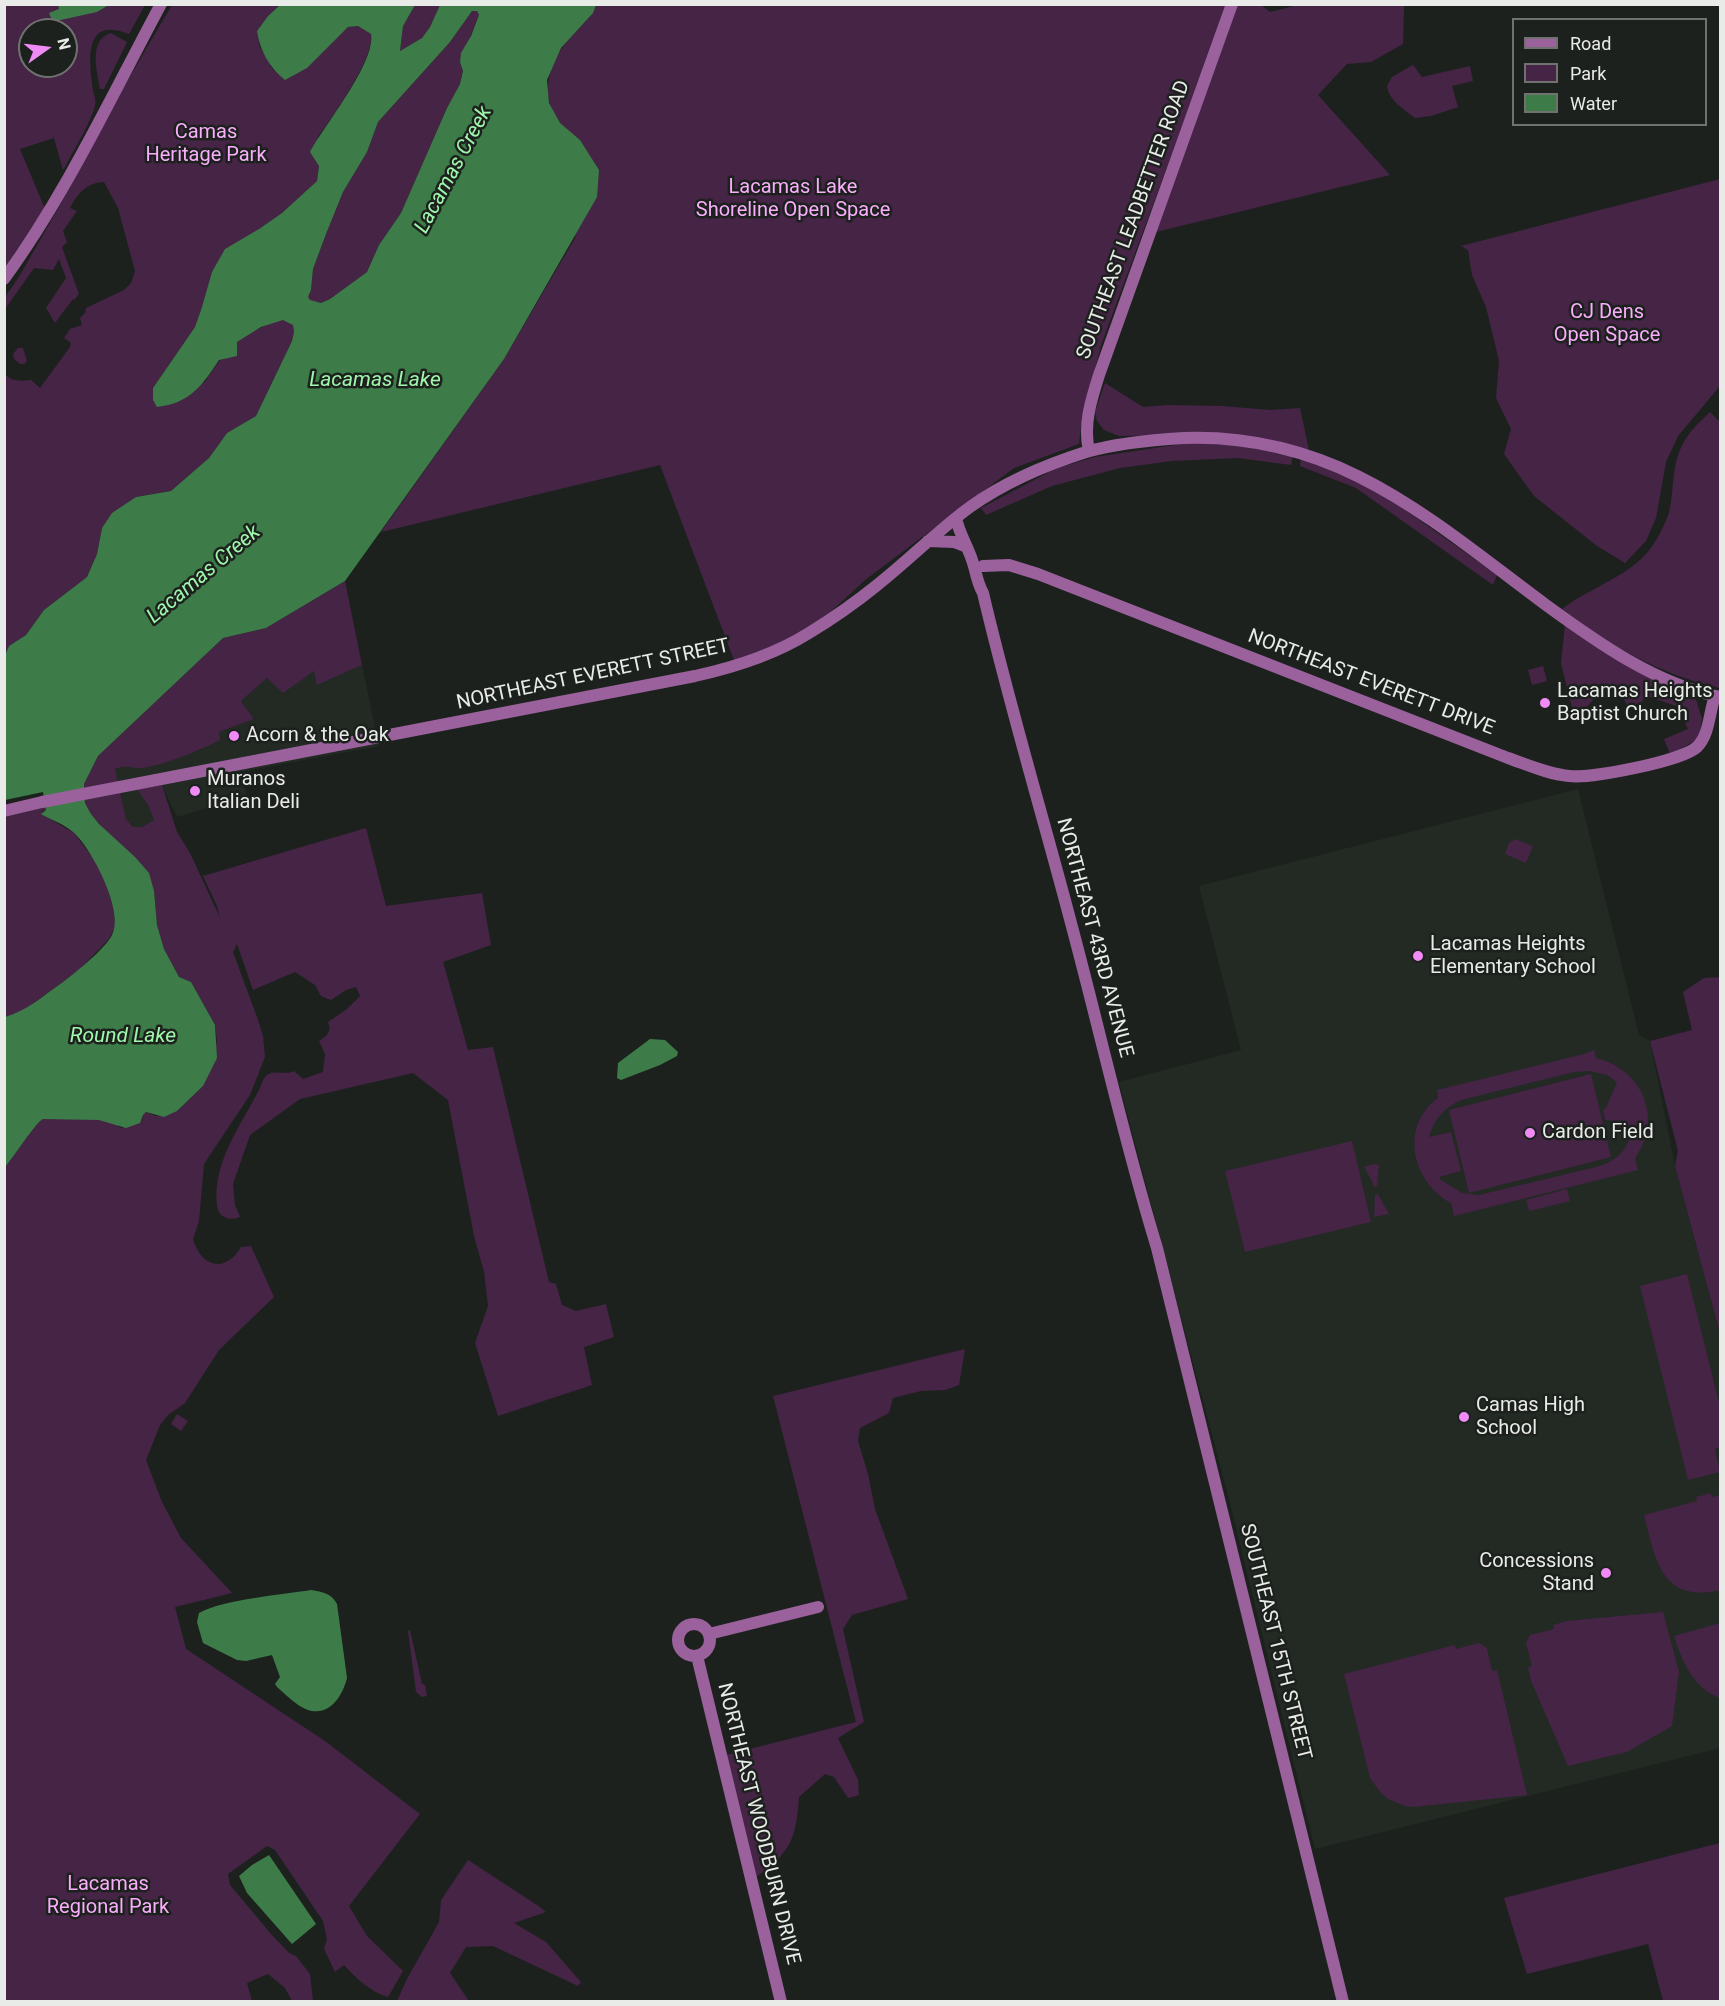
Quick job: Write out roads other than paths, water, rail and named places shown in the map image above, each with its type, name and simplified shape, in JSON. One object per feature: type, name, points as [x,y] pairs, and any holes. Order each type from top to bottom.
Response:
[{"type":"street","points":[[4,279],[35,237],[161,4]]},
{"type":"street","name":"SOUTHEAST LEADBETTER ROAD","points":[[1089,451],[1085,437],[1095,387],[1232,4]]},
{"type":"street","name":"NORTHEAST EVERETT STREET","points":[[4,811],[732,668],[765,656],[808,634],[876,586],[956,518],[1016,480],[1038,469],[1089,451],[1152,440],[1207,438],[1251,442],[1317,458],[1350,471],[1391,492],[1424,514],[1599,642],[1640,666],[1687,687],[1718,696]]},
{"type":"street","name":"NORTHEAST 43RD AVENUE","points":[[956,518],[983,593],[1168,1292]]},
{"type":"street","name":"NORTHEAST 43RD AVENUE","points":[[956,518],[966,526],[982,566],[983,593]]},
{"type":"street","points":[[928,541],[954,542],[967,547]]},
{"type":"street","name":"NORTHEAST EVERETT DRIVE","points":[[982,566],[1009,565],[1038,574],[1505,757],[1556,774],[1581,777],[1601,775],[1683,755],[1696,748],[1704,739],[1710,709],[1718,696]]},
{"type":"street","name":"SOUTHEAST 15TH STREET","points":[[1168,1292],[1343,2001]]},
{"type":"street","points":[[709,1634],[818,1607]]},
{"type":"street","points":[[693,1623],[705,1628],[709,1634],[708,1648],[697,1656],[683,1652],[678,1644],[679,1634],[685,1626],[693,1623]]},
{"type":"street","name":"NORTHEAST WOODBURN DRIVE","points":[[697,1656],[781,2001]]},
{"type":"water","points":[[58,4],[109,5],[97,12],[70,18],[51,18],[49,13],[59,9]]},
{"type":"water","name":"Lacamas Lake","points":[[280,5],[415,5],[403,26],[400,51],[422,38],[440,5],[596,5],[593,13],[561,48],[547,80],[549,103],[560,123],[580,140],[599,170],[597,197],[504,359],[345,581],[266,628],[223,638],[98,756],[84,784],[85,803],[99,824],[149,873],[154,891],[157,925],[164,949],[179,977],[191,982],[215,1025],[217,1058],[203,1086],[177,1111],[164,1117],[146,1112],[140,1123],[126,1128],[99,1120],[43,1119],[35,1126],[5,1167],[5,1017],[21,1011],[63,982],[108,941],[115,925],[110,896],[97,865],[73,832],[41,814],[46,810],[43,792],[5,800],[4,658],[9,646],[26,635],[44,610],[87,577],[97,554],[102,528],[112,513],[136,497],[171,491],[209,458],[227,433],[256,416],[292,341],[293,325],[283,320],[261,327],[237,342],[237,356],[219,360],[201,385],[187,397],[178,402],[157,407],[153,400],[153,388],[195,327],[212,272],[225,249],[282,213],[317,181],[319,166],[310,152],[348,94],[366,61],[371,34],[358,26],[348,27],[307,68],[285,80],[270,64],[258,38],[257,31]],"holes":[[[472,11],[477,11],[479,15],[461,53],[460,62],[463,71],[460,84],[447,108],[401,213],[379,245],[367,272],[330,299],[321,303],[310,300],[308,297],[313,269],[326,234],[343,192],[367,152],[378,122],[450,42]]]},
{"type":"water","points":[[650,1039],[665,1040],[678,1052],[677,1056],[621,1080],[617,1078],[618,1063]]},
{"type":"water","points":[[311,1590],[329,1595],[337,1604],[347,1678],[336,1702],[319,1711],[303,1708],[277,1687],[275,1684],[280,1677],[272,1655],[246,1661],[237,1660],[203,1643],[197,1622],[199,1613],[223,1604]]},
{"type":"water","points":[[269,1855],[316,1924],[292,1944],[247,1893],[239,1876]]},
{"type":"place","name":"Lacamas Heights Baptist Church","points":[[1545,703]]},
{"type":"place","name":"Acorn & the Oak","points":[[234,736]]},
{"type":"place","name":"Muranos Italian Deli","points":[[195,791]]},
{"type":"place","name":"Lacamas Heights Elementary School","points":[[1418,956]]},
{"type":"place","name":"Cardon Field","points":[[1530,1133]]},
{"type":"place","name":"Camas High School","points":[[1464,1417]]},
{"type":"place","name":"Concessions Stand","points":[[1606,1573]]},
{"type":"park label","name":"Camas Heritage Park","points":[[206,144]]},
{"type":"park label","name":"Lacamas Lake Shoreline Open Space","points":[[793,200]]},
{"type":"park label","name":"CJ Dens Open Space","points":[[1607,324]]},
{"type":"park label","name":"Lacamas Regional Park","points":[[108,1896]]},
{"type":"water label","name":"Lacamas Creek","points":[[454,170]]},
{"type":"water label","name":"Lacamas Creek","points":[[204,575]]},
{"type":"water label","name":"Round Lake","points":[[123,1037]]}]
